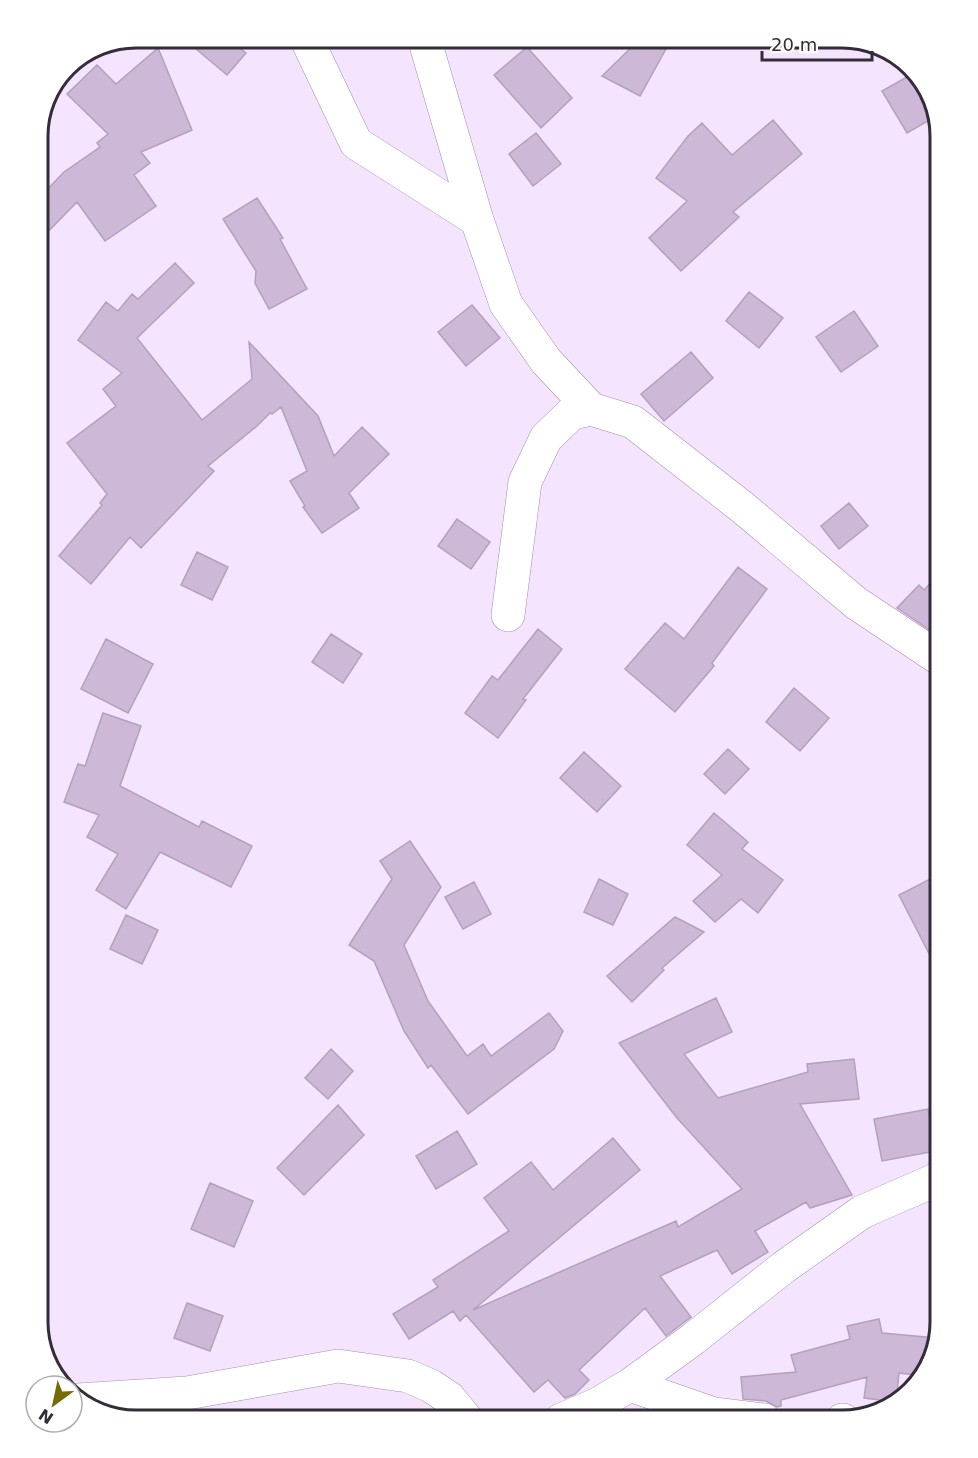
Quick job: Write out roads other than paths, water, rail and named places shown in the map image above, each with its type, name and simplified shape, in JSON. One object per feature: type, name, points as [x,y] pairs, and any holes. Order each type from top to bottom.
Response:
[{"type":"street","points":[[311,48],[356,143],[477,220]]},
{"type":"street","points":[[427,48],[477,220],[506,304],[546,361],[591,409]]},
{"type":"street","points":[[508,615],[525,482],[546,438],[572,413],[591,409],[633,422],[742,507],[856,603],[930,652]]},
{"type":"street","points":[[584,1410],[630,1384],[693,1339],[784,1267],[861,1212],[930,1182]]},
{"type":"street","points":[[94,1399],[187,1393],[338,1366],[408,1376],[431,1386],[449,1398],[459,1410]]},
{"type":"street","points":[[630,1384],[703,1410]]}]
